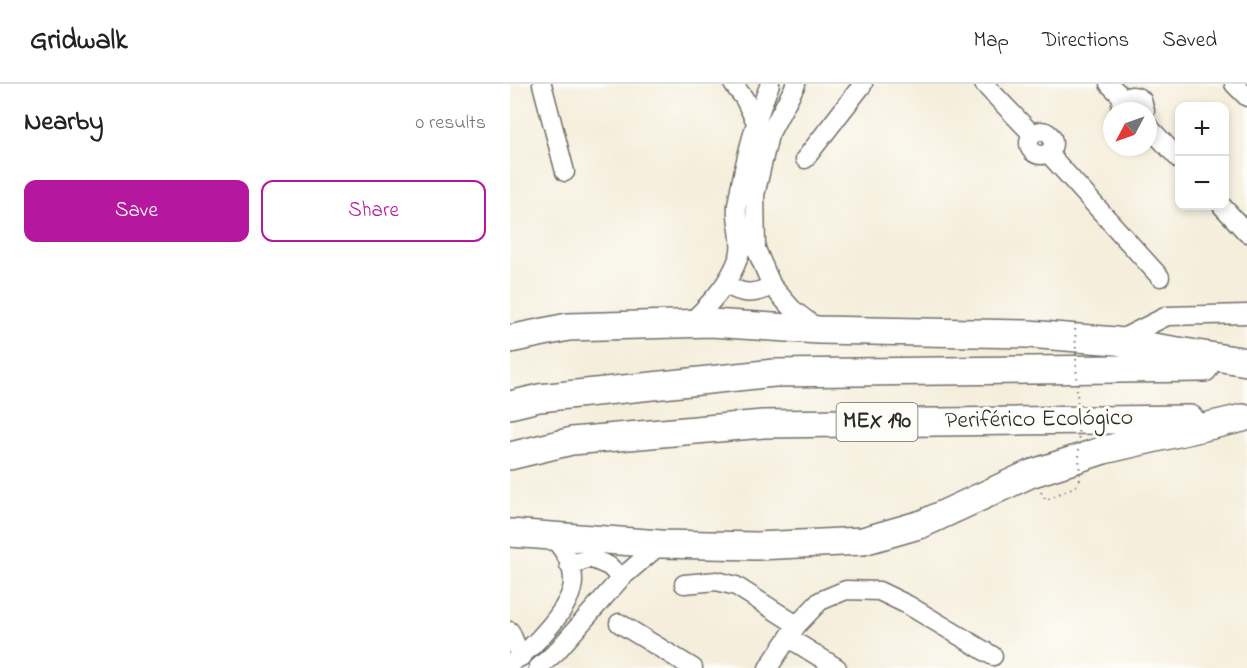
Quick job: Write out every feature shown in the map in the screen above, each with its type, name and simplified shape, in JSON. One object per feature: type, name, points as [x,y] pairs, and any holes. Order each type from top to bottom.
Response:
[{"type":"highway","points":[[510,339],[568,327],[690,323],[819,330],[1028,334],[1116,341],[1247,362]]},
{"type":"highway","name":"Periférico Ecológico","points":[[510,405],[539,398],[774,373],[1247,368]]},
{"type":"highway","points":[[510,533],[661,544],[757,546],[863,541],[922,524],[1029,474],[1104,450],[1245,418]]},
{"type":"highway","name":"Periférico Ecológico","points":[[510,456],[573,441],[763,423],[1245,418]]},
{"type":"street","points":[[542,84],[565,172]]},
{"type":"street","points":[[733,84],[744,98],[755,120]]},
{"type":"street","points":[[690,323],[725,284],[740,254],[737,207],[755,120],[770,84]]},
{"type":"street","points":[[796,84],[769,135],[755,195],[756,249],[772,286],[792,309],[819,330]]},
{"type":"street","points":[[805,159],[863,84]]},
{"type":"street","points":[[984,84],[1032,134],[1041,130],[1050,135],[1053,144],[1048,153],[1160,277]]},
{"type":"street","points":[[1109,84],[1120,102]]},
{"type":"street","points":[[1234,84],[1247,98]]},
{"type":"street","points":[[1125,102],[1131,96],[1138,97],[1144,102]]},
{"type":"street","points":[[1157,136],[1175,156]]},
{"type":"street","points":[[1226,210],[1247,233]]},
{"type":"street","points":[[725,284],[746,294],[757,293],[772,286]]},
{"type":"street","points":[[1116,341],[1167,316],[1247,314]]},
{"type":"street","points":[[515,660],[547,630],[567,600],[573,580],[561,546],[550,535]]},
{"type":"street","points":[[538,668],[556,652],[621,578],[661,544]]},
{"type":"street","points":[[569,565],[590,558],[609,566],[621,578]]},
{"type":"street","points":[[684,584],[717,581],[736,586],[837,668]]},
{"type":"street","points":[[768,668],[793,631],[820,601],[846,590],[879,591],[908,605],[993,656]]},
{"type":"street","points":[[619,623],[693,668]]},
{"type":"street","points":[[510,631],[515,660]]},
{"type":"path","points":[[1046,500],[1080,484],[1075,323]]}]
